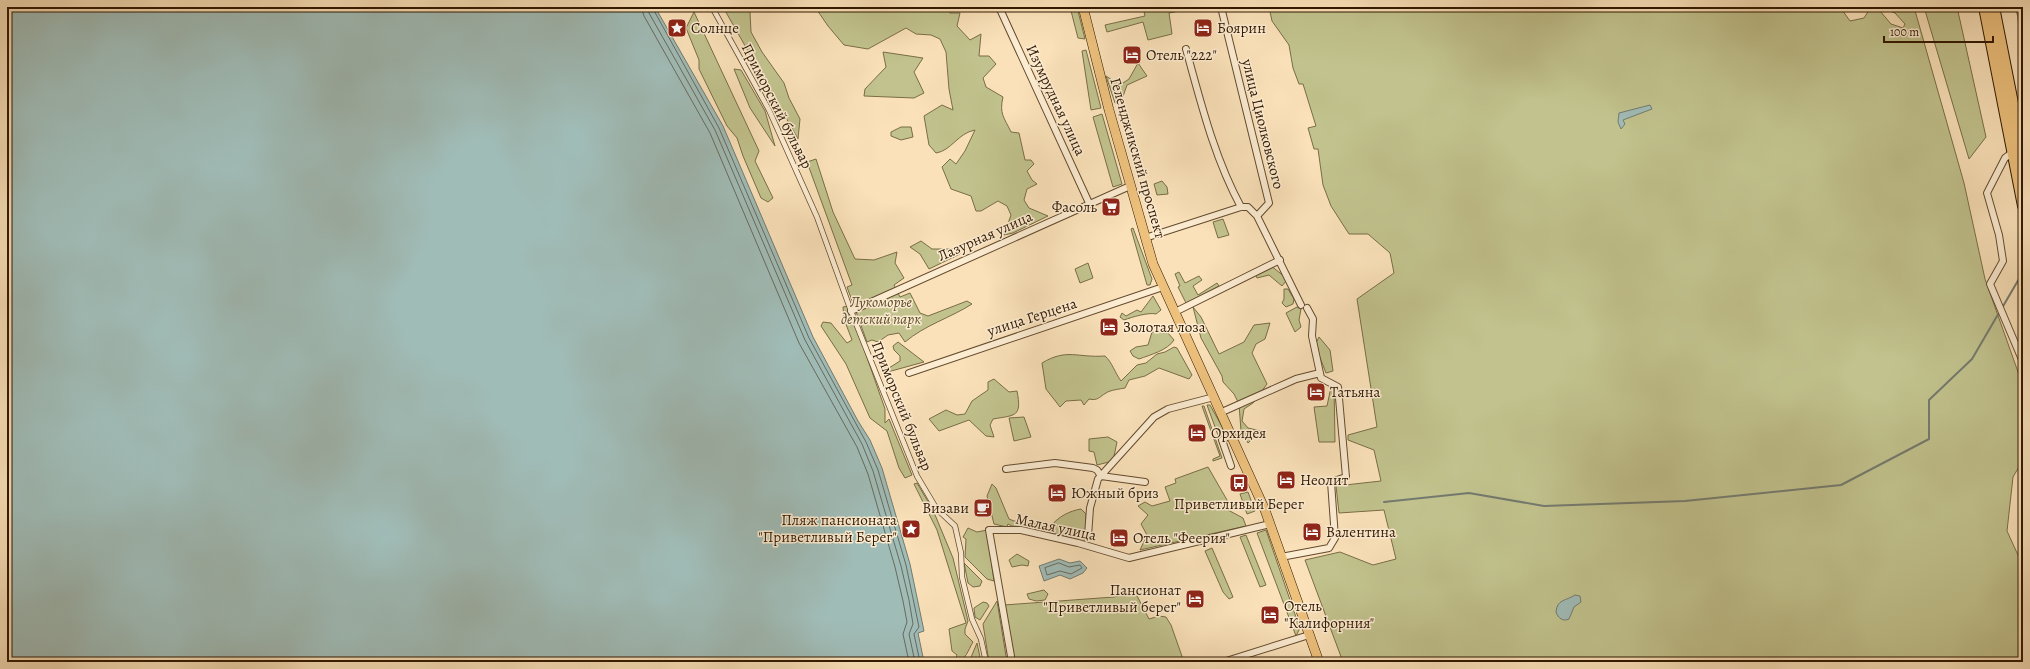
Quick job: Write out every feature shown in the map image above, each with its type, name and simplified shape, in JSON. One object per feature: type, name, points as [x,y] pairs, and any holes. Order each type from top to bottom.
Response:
[{"type":"highway","points":[[1984,7],[2018,153]]},
{"type":"highway","points":[[1994,7],[2018,153],[2023,206]]},
{"type":"main road","name":"Геленджикский проспект","points":[[1083,7],[1145,238],[1163,287],[1232,434],[1270,524],[1319,662]]},
{"type":"street","name":"Приморский бульвар","points":[[712,7],[769,110],[817,217],[851,311],[918,480],[936,508],[955,526],[961,553],[962,577],[972,619],[981,639],[986,662]]},
{"type":"street","name":"Изумрудная улица","points":[[999,7],[1089,203]]},
{"type":"street","name":"улица Циолковского","points":[[1221,7],[1269,203],[1257,216]]},
{"type":"street","points":[[1186,49],[1211,137],[1224,172],[1241,207]]},
{"type":"street","points":[[2018,153],[2005,158],[1987,193],[1999,235],[2003,261],[1990,284],[2023,362]]},
{"type":"street","name":"Лазурная улица","points":[[851,311],[1089,203],[1130,186]]},
{"type":"street","points":[[1145,238],[1241,207],[1248,207],[1257,216],[1304,306],[1313,319],[1312,336],[1321,378],[1338,387],[1346,477],[1331,482],[1335,538],[1330,548],[1282,557]]},
{"type":"street","points":[[1175,312],[1280,260]]},
{"type":"street","name":"улица Герцена","points":[[910,373],[1163,287]]},
{"type":"street","points":[[1222,412],[1296,380],[1320,373]]},
{"type":"street","points":[[1088,536],[1090,508],[1096,484],[1100,476],[1154,417],[1161,412],[1214,397]]},
{"type":"street","points":[[1231,466],[1222,440],[1232,434]]},
{"type":"street","points":[[1006,468],[1054,463],[1093,468],[1097,470],[1100,476]]},
{"type":"street","points":[[1100,476],[1145,482]]},
{"type":"street","name":"Малая улица","points":[[1012,662],[989,530],[1021,530],[1078,543],[1129,558],[1270,524]]},
{"type":"street","points":[[1223,662],[1309,635]]},
{"type":"green space","points":[[723,7],[745,7],[750,12],[751,32],[762,52],[784,83],[789,98],[800,119],[798,139]]},
{"type":"green space","points":[[815,7],[946,7],[950,13],[960,13],[957,26],[970,40],[981,34],[979,56],[989,56],[996,64],[983,78],[986,87],[1003,97],[1002,112],[1004,119],[1011,132],[1019,133],[1025,160],[1031,160],[1034,164],[1027,171],[1032,180],[1037,184],[1027,189],[1024,200],[1029,208],[1048,216],[1013,233],[1004,235],[1011,215],[1007,206],[998,201],[981,211],[976,211],[971,196],[951,189],[942,167],[950,159],[956,164],[965,151],[975,130],[964,135],[941,152],[936,153],[929,145],[924,116],[942,105],[953,110],[949,89],[946,52],[940,39],[931,35],[916,34],[906,28],[868,49],[844,45]]},
{"type":"green space","points":[[1070,7],[1077,7],[1085,39],[1078,38]]},
{"type":"green space","points":[[1143,7],[1183,7],[1184,10],[1169,13],[1172,34],[1148,40],[1143,22],[1107,32],[1105,25],[1145,16]]},
{"type":"green space","points":[[1269,7],[1840,7],[1850,21],[1864,18],[1871,7],[1880,11],[1891,24],[1903,28],[1905,24],[1895,13],[1887,10],[1886,7],[1914,7],[1964,183],[1985,279],[2023,386],[2023,460],[2013,477],[2007,531],[2023,566],[2023,662],[1343,662],[1305,560],[1340,552],[1373,565],[1396,559],[1384,510],[1339,513],[1336,486],[1381,481],[1374,450],[1348,440],[1348,435],[1377,427],[1357,299],[1394,273],[1390,253],[1368,234],[1349,234],[1331,206],[1323,185],[1318,149],[1314,149],[1308,128],[1316,126],[1303,84],[1299,84],[1293,68],[1289,45],[1272,21]]},
{"type":"green space","points":[[1924,7],[1957,7],[1986,137],[1969,159]]},
{"type":"green space","points":[[2015,7],[2023,7],[2023,78],[2018,17]]},
{"type":"green space","points":[[694,12],[759,151],[755,161],[773,198],[768,202],[761,198],[737,138],[727,126],[699,69],[699,60],[686,28]]},
{"type":"green space","points":[[1086,50],[1101,108],[1091,110],[1082,51]]},
{"type":"green space","points":[[883,52],[923,58],[914,72],[924,93],[914,98],[864,96],[865,89],[886,67]]},
{"type":"green space","points":[[1138,63],[1147,76],[1127,85],[1121,102],[1115,103],[1106,76],[1115,82],[1123,83],[1129,79]]},
{"type":"green space","points":[[734,69],[741,70],[765,111],[775,146],[750,108]]},
{"type":"green space","points":[[1102,114],[1122,184],[1113,187],[1093,117]]},
{"type":"green space","points":[[901,127],[911,127],[913,137],[901,140],[891,136],[891,132]]},
{"type":"green space","name":"Лукоморье детский парк","points":[[816,159],[833,212],[855,259],[874,260],[897,252],[895,263],[904,278],[894,285],[900,297],[910,293],[920,313],[928,316],[967,301],[972,304],[929,326],[905,342],[899,333],[888,335],[878,342],[872,340],[867,342],[847,287],[852,285],[807,162]]},
{"type":"green space","points":[[1162,181],[1167,187],[1168,194],[1157,195],[1154,184]]},
{"type":"green space","points":[[1223,219],[1229,235],[1218,238],[1213,222]]},
{"type":"green space","points":[[1133,228],[1152,279],[1150,285],[1147,285],[1131,229]]},
{"type":"green space","points":[[921,241],[932,249],[961,249],[960,254],[929,269],[920,254],[910,247]]},
{"type":"green space","points":[[1088,263],[1093,278],[1080,283],[1075,269]]},
{"type":"green space","points":[[1270,265],[1285,277],[1286,281],[1282,286],[1269,275],[1257,278],[1255,274]]},
{"type":"green space","points":[[1179,272],[1185,283],[1199,276],[1202,280],[1193,286],[1198,295],[1217,283],[1219,286],[1186,303],[1178,287],[1180,286],[1175,274]]},
{"type":"green space","points":[[1284,289],[1288,289],[1294,299],[1293,304],[1286,307],[1282,303],[1284,299]]},
{"type":"green space","points":[[1153,296],[1161,310],[1156,314],[1145,314],[1124,320],[1120,317],[1122,313],[1126,316],[1137,310],[1141,312]]},
{"type":"green space","points":[[849,306],[885,409],[885,423],[889,419],[912,475],[905,478],[899,468],[887,431],[870,418],[846,364],[821,326],[823,322],[831,323],[847,343],[852,340],[844,319],[843,307]]},
{"type":"green space","points":[[1193,307],[1201,317],[1219,354],[1244,342],[1254,325],[1270,323],[1265,339],[1256,344],[1252,353],[1267,384],[1253,403],[1244,409],[1242,421],[1248,428],[1261,431],[1248,443],[1241,431],[1239,404],[1234,394],[1223,382],[1222,376],[1201,338]]},
{"type":"green space","points":[[1297,307],[1301,309],[1299,320],[1301,327],[1295,332],[1286,313]]},
{"type":"green space","points":[[1152,332],[1168,333],[1174,340],[1168,347],[1153,354],[1139,359],[1133,356],[1130,351],[1136,347],[1148,345]]},
{"type":"green space","points":[[1319,337],[1330,350],[1333,371],[1326,373],[1315,345]]},
{"type":"green space","points":[[898,342],[924,362],[884,373],[879,365],[884,362],[889,368],[900,361],[900,356],[894,350],[893,346]]},
{"type":"green space","points":[[1174,347],[1177,348],[1192,375],[1189,379],[1159,368],[1145,376],[1129,380],[1125,388],[1110,391],[1096,399],[1089,399],[1084,405],[1081,400],[1066,401],[1060,407],[1046,389],[1042,363],[1051,358],[1066,355],[1105,356],[1110,361],[1121,381],[1137,365],[1146,363],[1157,354]]},
{"type":"green space","points":[[994,379],[1009,392],[1017,391],[1019,406],[1016,413],[1012,415],[993,419],[990,425],[994,437],[986,436],[969,420],[939,431],[929,419],[946,410],[957,415],[965,414],[972,401],[988,390],[988,382]]},
{"type":"green space","points":[[1334,386],[1335,442],[1319,442],[1314,407],[1327,406],[1331,387]]},
{"type":"green space","points":[[1207,405],[1210,405],[1225,432],[1225,435],[1219,438]]},
{"type":"green space","points":[[1202,406],[1204,406],[1222,458],[1213,461],[1213,459],[1220,456]]},
{"type":"green space","points":[[1024,417],[1031,437],[1014,441],[1009,418]]},
{"type":"green space","points":[[1108,437],[1117,442],[1113,461],[1097,465],[1094,452],[1089,451],[1089,439]]},
{"type":"green space","points":[[1208,467],[1227,500],[1228,510],[1243,518],[1246,526],[1140,550],[1147,535],[1141,524],[1148,515],[1138,506],[1145,502],[1152,506],[1170,501],[1165,487],[1176,483],[1175,479]]},
{"type":"green space","points":[[917,483],[933,510],[953,558],[968,621],[965,634],[973,642],[962,660],[955,662],[957,655],[952,651],[949,629],[966,623],[937,530],[914,484]]},
{"type":"green space","points":[[992,484],[996,488],[1009,519],[1014,521],[1051,526],[1064,515],[1081,509],[1086,514],[1085,539],[1083,542],[1062,535],[1008,524],[1007,527],[994,524],[987,496]]},
{"type":"green space","points":[[1248,492],[1255,511],[1247,514],[1240,494]]},
{"type":"green space","points":[[968,528],[977,532],[987,530],[994,581],[987,579],[965,557],[966,539],[963,537]]},
{"type":"green space","points":[[1266,530],[1298,623],[1299,630],[1296,636],[1257,533]]},
{"type":"green space","points":[[1246,535],[1266,585],[1260,587],[1240,537]]},
{"type":"green space","points":[[1212,548],[1233,597],[1229,599],[1223,592],[1205,551]]},
{"type":"green space","points":[[1017,554],[1029,561],[1028,566],[1022,565],[1012,567],[1009,560]]},
{"type":"green space","points":[[964,563],[982,581],[980,586],[973,587],[968,583]]},
{"type":"green space","points":[[1044,590],[1048,594],[1045,600],[1036,601],[1029,599],[1027,594]]},
{"type":"green space","points":[[1135,592],[1149,619],[1159,616],[1166,617],[1171,625],[1184,662],[1015,662],[1004,605],[1114,597]]},
{"type":"green space","points":[[997,601],[1007,662],[989,662],[983,624]]},
{"type":"green space","points":[[983,602],[987,603],[989,606],[980,620],[975,617],[974,608]]},
{"type":"green space","points":[[977,643],[981,662],[969,662]]},
{"type":"water","points":[[7,7],[655,7],[723,126],[813,337],[858,421],[870,440],[882,468],[910,564],[924,631],[918,633],[924,662],[7,662]]},
{"type":"water","points":[[1650,105],[1652,109],[1623,120],[1625,124],[1621,129],[1618,122],[1619,113]]},
{"type":"water","points":[[1059,559],[1070,563],[1080,561],[1087,568],[1083,573],[1070,579],[1060,575],[1044,581],[1039,566]]},
{"type":"water","points":[[1575,595],[1580,596],[1581,602],[1574,607],[1569,619],[1561,619],[1556,612],[1558,605],[1560,602]]},
{"type":"waterway","points":[[2002,308],[2023,272]]},
{"type":"waterway","points":[[1384,502],[1469,493],[1544,506],[1685,501],[1841,485],[1929,439],[1929,400],[1972,359],[2000,311]]},
{"type":"place","name":"Солнце","points":[[677,28]]},
{"type":"place","name":"Боярин","points":[[1203,28]]},
{"type":"place","name":"Отель \"222\"","points":[[1132,55]]},
{"type":"place","name":"Фасоль","points":[[1111,207]]},
{"type":"place","name":"Золотая лоза","points":[[1109,327]]},
{"type":"place","name":"Татьяна","points":[[1316,392]]},
{"type":"place","name":"Орхидея","points":[[1197,433]]},
{"type":"place","name":"Неолит","points":[[1286,480]]},
{"type":"place","name":"Приветливый Берег","points":[[1239,483]]},
{"type":"place","name":"Южный бриз","points":[[1057,493]]},
{"type":"place","name":"Визави","points":[[983,508]]},
{"type":"place","name":"Пляж пансионата \"Приветливый Берег\"","points":[[911,529]]},
{"type":"place","name":"Валентина","points":[[1312,532]]},
{"type":"place","name":"Отель \"Феерия\"","points":[[1119,538]]},
{"type":"place","name":"Пансионат \"Приветливый берег\"","points":[[1195,599]]},
{"type":"place","name":"Отель \"Калифорния\"","points":[[1270,615]]}]
